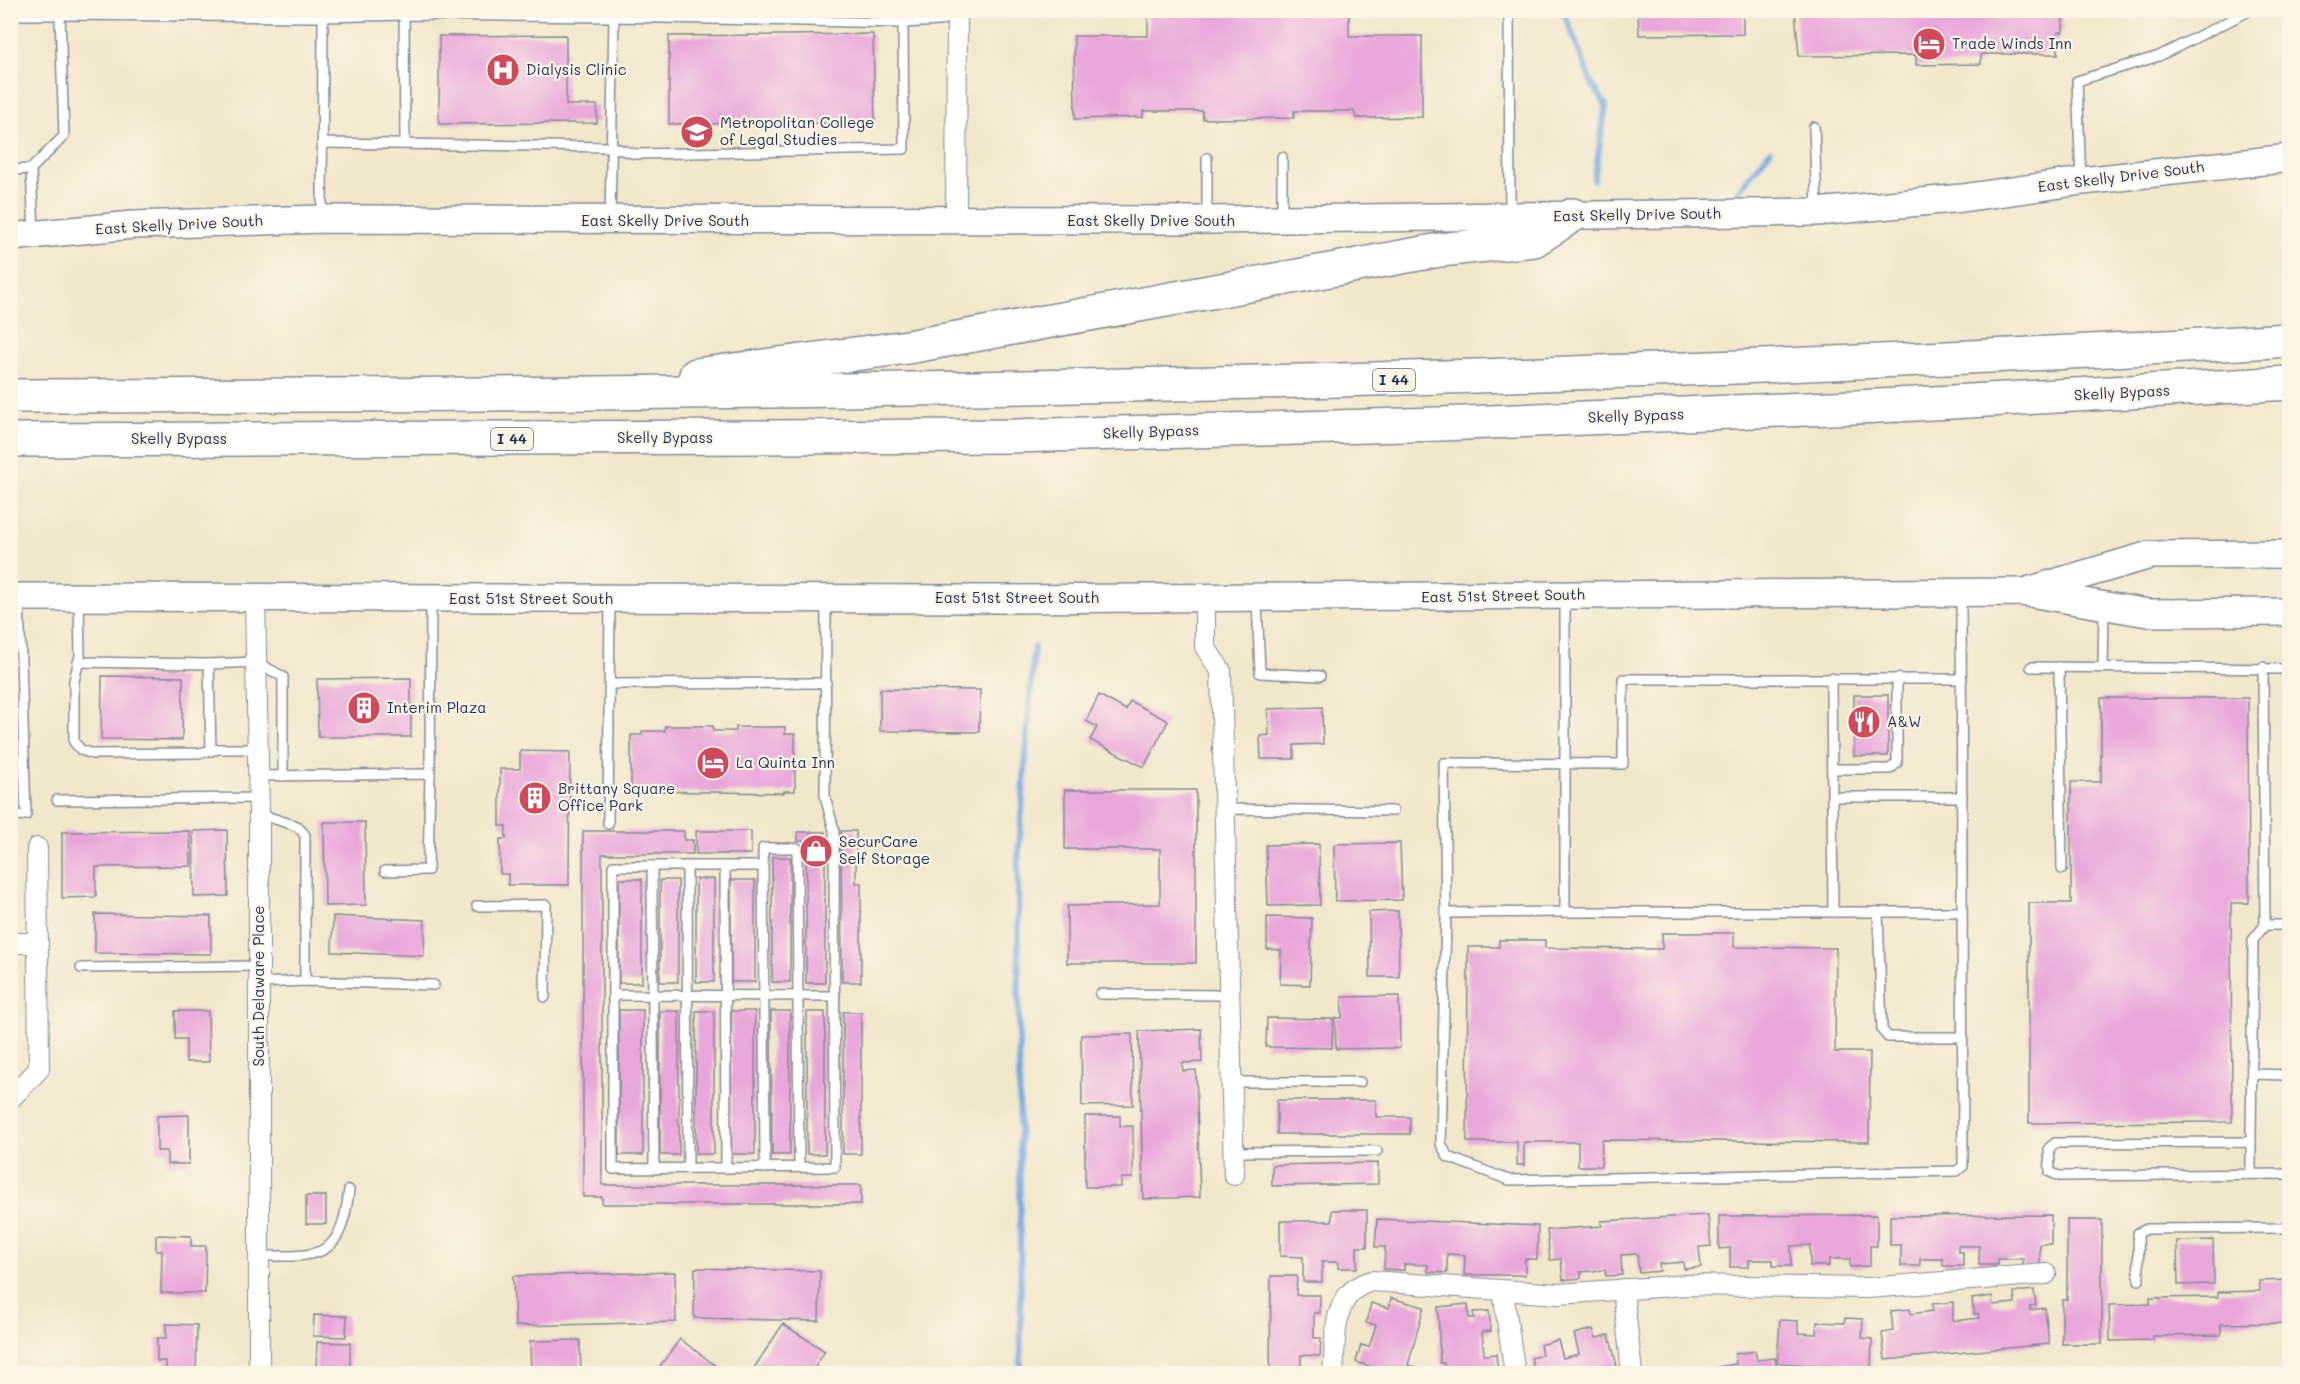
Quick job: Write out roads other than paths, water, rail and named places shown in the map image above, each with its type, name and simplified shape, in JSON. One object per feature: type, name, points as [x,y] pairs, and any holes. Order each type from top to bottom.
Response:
[{"type":"highway","points":[[540,395],[908,347],[1440,250],[1534,240],[1573,216]]},
{"type":"highway","name":"I 44","points":[[10,396],[540,395],[1450,378],[2046,355],[2289,340]]},
{"type":"highway","name":"Skelly Bypass","points":[[10,440],[1013,436],[1868,407],[2289,383]]},
{"type":"main road","name":"East Skelly Drive South","points":[[22,236],[133,225],[322,219],[956,222],[1817,212],[1962,198],[2082,181],[2289,158]]},
{"type":"main road","name":"East 51st Street South","points":[[2024,592],[2150,555],[2289,555]]},
{"type":"main road","name":"East 51st Street South","points":[[15,597],[610,599],[2024,592],[2148,613],[2289,612]]},
{"type":"street","points":[[956,222],[957,11]]},
{"type":"street","points":[[1205,597],[1205,647],[1221,671],[1234,1174]]},
{"type":"street","name":"South Delaware Place","points":[[255,599],[259,806],[259,1374]]},
{"type":"street","points":[[10,1099],[39,1069],[38,848]]},
{"type":"street","points":[[10,943],[38,943]]},
{"type":"street","points":[[1333,1374],[1338,1316],[1342,1302],[1359,1284],[1372,1281],[1503,1292],[1558,1294],[1687,1285],[1868,1288],[2046,1274]]},
{"type":"street","points":[[1623,1289],[1632,1374]]},
{"type":"street","points":[[1503,1292],[1515,1374]]},
{"type":"lane","points":[[10,15],[614,16],[903,23],[940,21],[957,11],[1059,10]]},
{"type":"lane","points":[[1509,10],[1510,216]]},
{"type":"lane","points":[[2082,181],[2077,81],[2159,56],[2252,10]]},
{"type":"lane","points":[[22,236],[31,169],[64,136],[60,15]]},
{"type":"lane","points":[[404,15],[405,142]]},
{"type":"lane","points":[[322,219],[323,16]]},
{"type":"lane","points":[[610,220],[614,16]]},
{"type":"lane","points":[[322,143],[405,142],[612,147],[635,154],[904,149],[903,23]]},
{"type":"lane","points":[[1814,127],[1817,212]]},
{"type":"lane","points":[[1282,157],[1282,220]]},
{"type":"lane","points":[[1207,158],[1207,220]]},
{"type":"lane","points":[[10,170],[31,169]]},
{"type":"lane","points":[[1961,592],[1962,679],[1962,912],[1964,1166],[1957,1171],[1509,1180],[1448,1157],[1441,1144],[1446,913],[1444,763],[1623,764],[1623,679],[1962,679]]},
{"type":"lane","points":[[1565,596],[1567,764],[1565,912]]},
{"type":"lane","points":[[10,816],[26,815],[22,680],[15,597]]},
{"type":"lane","points":[[1257,597],[1260,674],[1320,676]]},
{"type":"lane","points":[[80,598],[78,662],[74,681],[74,742],[81,750],[93,754],[199,753],[258,749]]},
{"type":"lane","points":[[763,866],[613,866],[614,1170],[835,1167],[834,830],[825,796],[826,598]]},
{"type":"lane","points":[[385,871],[428,870],[430,599]]},
{"type":"lane","points":[[608,824],[610,599]]},
{"type":"lane","points":[[2103,667],[2104,605]]},
{"type":"lane","points":[[78,662],[209,664],[257,662],[284,677],[283,776]]},
{"type":"lane","points":[[209,664],[211,751]]},
{"type":"lane","points":[[2031,667],[2289,669]]},
{"type":"lane","points":[[2059,667],[2062,869]]},
{"type":"lane","points":[[2251,1174],[2253,940],[2265,925],[2263,668]]},
{"type":"lane","points":[[1831,678],[1833,912]]},
{"type":"lane","points":[[1832,769],[1890,769],[1897,763],[1897,678]]},
{"type":"lane","points":[[10,680],[22,680]]},
{"type":"lane","points":[[611,684],[826,684]]},
{"type":"lane","points":[[258,776],[430,774]]},
{"type":"lane","points":[[1833,797],[1962,797]]},
{"type":"lane","points":[[57,800],[259,806],[297,826],[304,835],[305,981]]},
{"type":"lane","points":[[1226,809],[1393,811]]},
{"type":"lane","points":[[765,1168],[763,848],[797,848],[799,1167]]},
{"type":"lane","points":[[652,866],[654,1169]]},
{"type":"lane","points":[[687,866],[688,1168]]},
{"type":"lane","points":[[725,866],[726,1168]]},
{"type":"lane","points":[[477,906],[546,905],[545,997]]},
{"type":"lane","points":[[1878,912],[1882,1030],[1888,1037],[1963,1037]]},
{"type":"lane","points":[[1446,913],[1962,912]]},
{"type":"lane","points":[[2265,925],[2289,924]]},
{"type":"lane","points":[[81,968],[259,974],[305,981],[434,985]]},
{"type":"lane","points":[[1100,994],[1230,995]]},
{"type":"lane","points":[[613,995],[834,996]]},
{"type":"lane","points":[[2252,1074],[2289,1075]]},
{"type":"lane","points":[[1232,1082],[1360,1082]]},
{"type":"lane","points":[[2251,1142],[2055,1143],[2049,1148],[2050,1172],[2059,1176],[2289,1174]]},
{"type":"lane","points":[[1234,1152],[1377,1151]]},
{"type":"lane","points":[[258,1256],[314,1255],[323,1252],[333,1242],[346,1220],[349,1190]]},
{"type":"lane","points":[[2139,1280],[2138,1233],[2147,1229],[2289,1228]]},
{"type":"waterway","points":[[1563,10],[1592,84],[1606,105],[1594,180]]},
{"type":"waterway","points":[[1739,190],[1770,151]]},
{"type":"waterway","points":[[1021,1374],[1018,863],[1034,647]]},
{"type":"place","name":"Trade Winds Inn","points":[[1929,44]]},
{"type":"place","name":"Dialysis Clinic","points":[[503,70]]},
{"type":"place","name":"Metropolitan College of Legal Studies","points":[[697,132]]},
{"type":"place","name":"Interim Plaza","points":[[364,708]]},
{"type":"place","name":"A&W","points":[[1864,722]]},
{"type":"place","name":"La Quinta Inn","points":[[713,763]]},
{"type":"place","name":"Brittany Square Office Park","points":[[535,798]]},
{"type":"place","name":"SecurCare Self Storage","points":[[816,851]]}]
